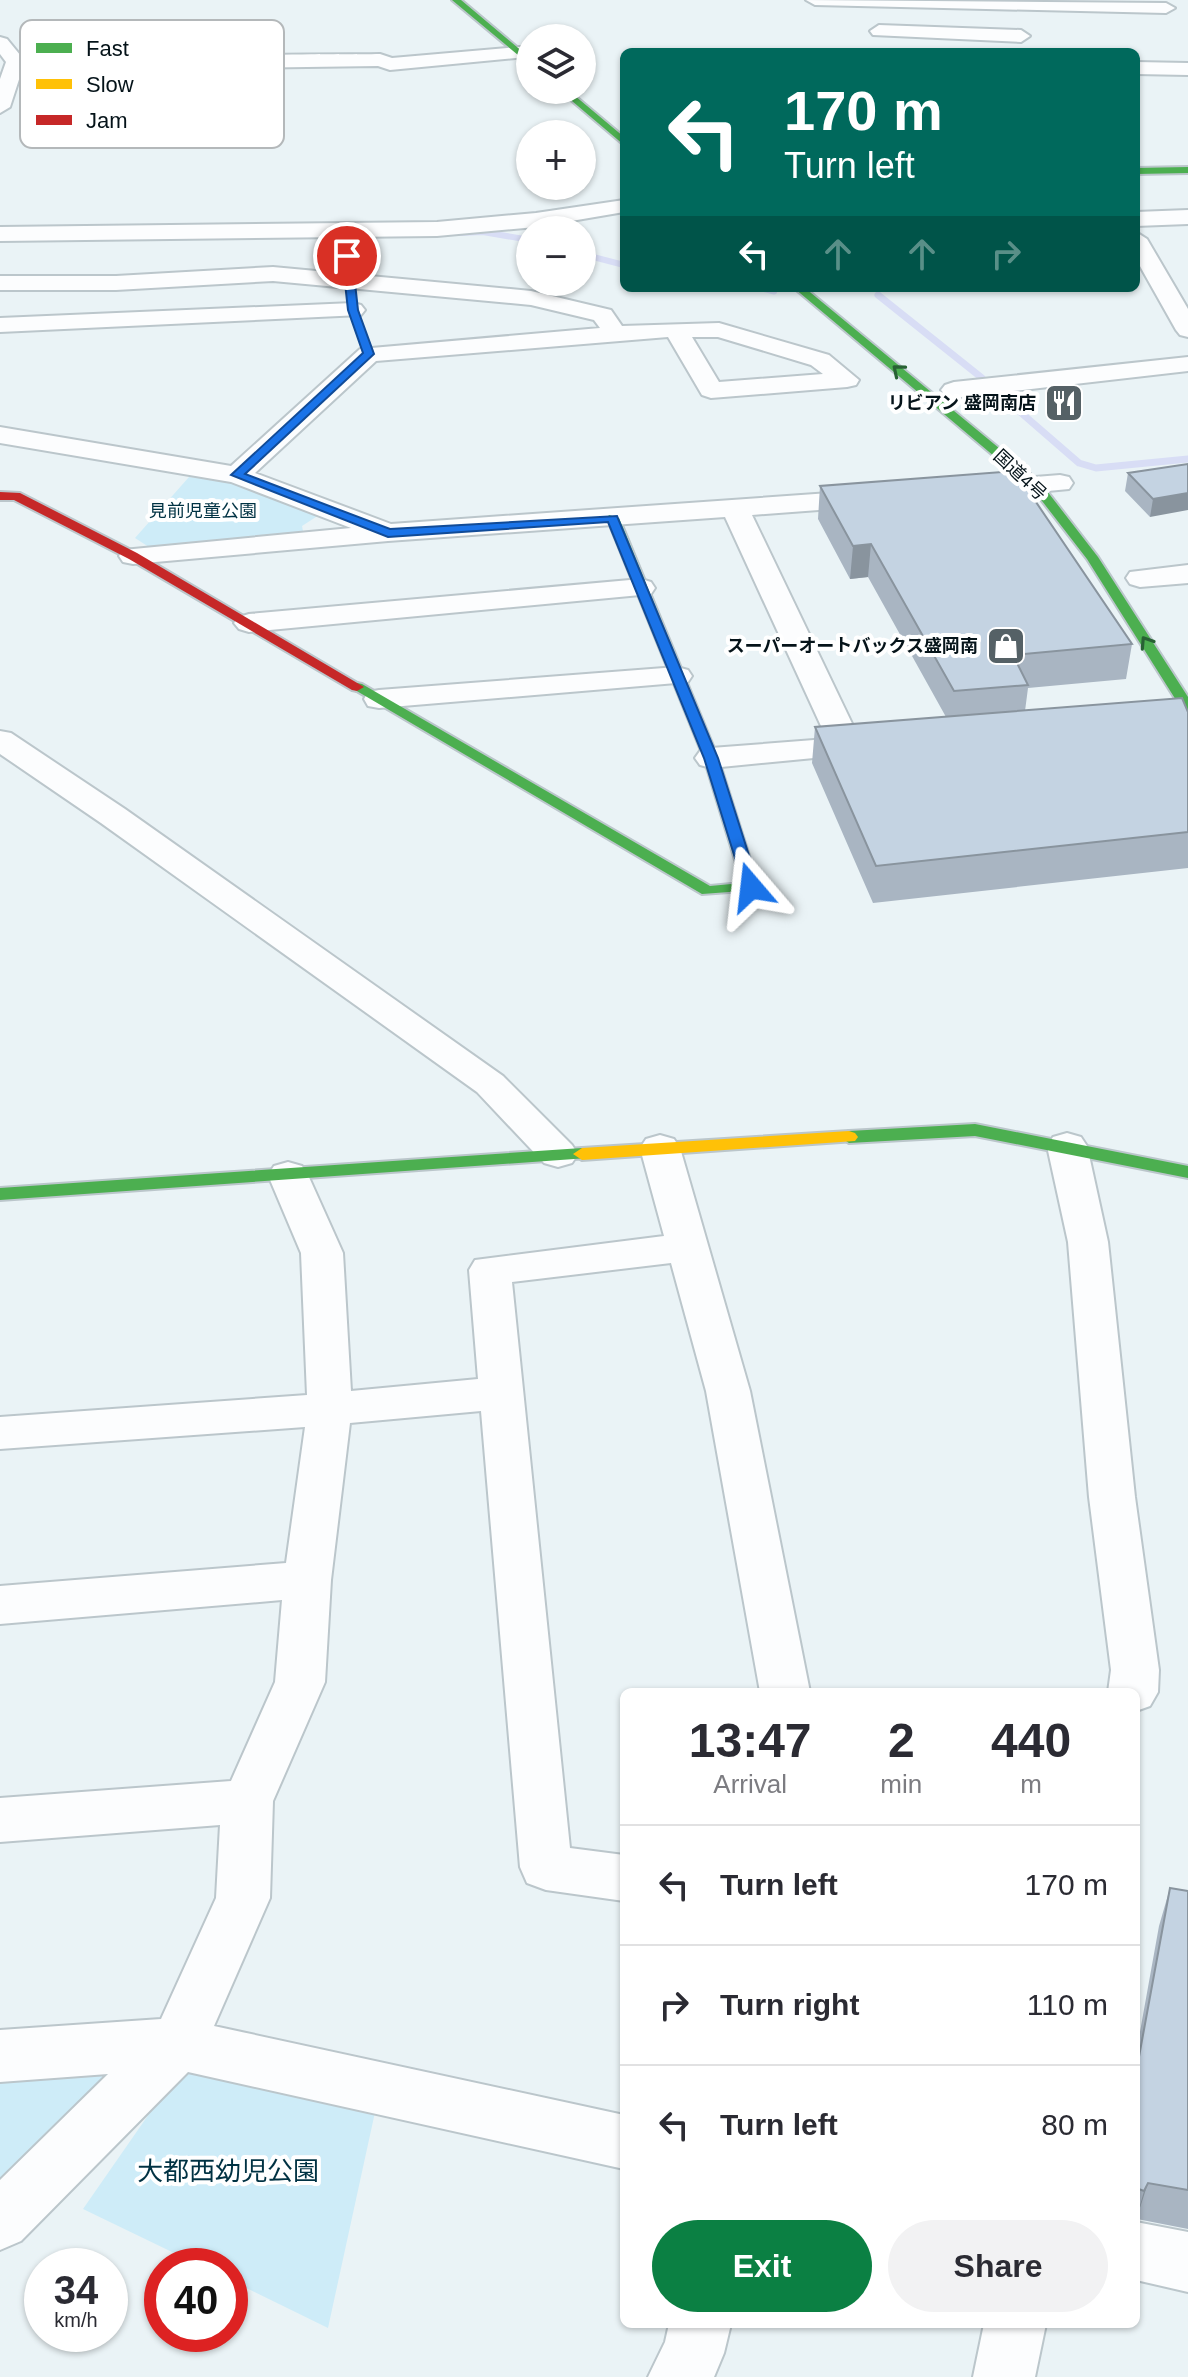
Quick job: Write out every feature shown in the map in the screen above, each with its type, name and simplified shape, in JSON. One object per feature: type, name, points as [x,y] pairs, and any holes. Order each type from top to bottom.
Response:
[{"type":"main road","points":[[456,0],[516,51]]},
{"type":"main road","points":[[579,104],[620,139]]},
{"type":"main road","points":[[1140,171],[1188,170]]},
{"type":"main road","name":"国道4号","points":[[804,292],[1055,488]]},
{"type":"main road","points":[[948,385],[977,411]]},
{"type":"main road","name":"国道4号","points":[[1001,431],[1055,488],[1092,557],[1188,708]]},
{"type":"main road","points":[[0,496],[16,496],[133,556],[707,891],[751,887],[711,758],[613,518]]},
{"type":"main road","points":[[0,1194],[558,1154],[975,1130],[1188,1172]]},
{"type":"street","points":[[815,0],[1015,5],[1165,4],[1176,29]]},
{"type":"street","points":[[870,48],[879,31],[882,16],[877,1]]},
{"type":"street","points":[[879,31],[1022,44],[1015,5]]},
{"type":"street","points":[[0,43],[16,61],[0,107]]},
{"type":"street","points":[[284,61],[380,60],[390,64],[516,58]]},
{"type":"street","points":[[1140,68],[1188,69]]},
{"type":"street","points":[[0,234],[344,232],[487,225],[620,207]]},
{"type":"street","points":[[1140,219],[1188,217]]},
{"type":"street","points":[[344,232],[353,310],[369,354]]},
{"type":"street","points":[[1140,246],[1188,330]]},
{"type":"street","points":[[0,283],[116,283],[273,274],[531,298],[603,315],[616,335]]},
{"type":"street","points":[[99,321],[116,283]]},
{"type":"street","points":[[0,325],[353,310]]},
{"type":"street","points":[[237,475],[369,354],[676,330],[727,332],[820,360],[847,380],[711,390],[676,330]]},
{"type":"street","points":[[948,385],[1188,364]]},
{"type":"street","points":[[0,435],[237,475],[388,533]]},
{"type":"street","points":[[975,490],[1055,488]]},
{"type":"street","points":[[133,556],[388,533],[900,496]]},
{"type":"street","points":[[735,508],[847,747]]},
{"type":"street","points":[[1139,579],[1188,574]]},
{"type":"street","points":[[249,623],[641,588]]},
{"type":"street","points":[[379,699],[677,676]]},
{"type":"street","points":[[0,740],[113,816],[490,1084],[558,1154]]},
{"type":"street","points":[[711,758],[894,743]]},
{"type":"street","points":[[1067,1146],[1088,1242],[1112,1497],[1135,1670],[1133,1688]]},
{"type":"street","points":[[660,1148],[728,1391],[784,1688]]},
{"type":"street","points":[[0,2221],[178,2044],[243,1898],[247,1801],[300,1682],[307,1580],[330,1409],[322,1253],[288,1175]]},
{"type":"street","points":[[620,1877],[546,1867],[490,1270],[688,1247]]},
{"type":"street","points":[[0,1433],[502,1393]]},
{"type":"street","points":[[0,1605],[307,1580]]},
{"type":"street","points":[[0,1820],[247,1801]]},
{"type":"street","points":[[0,2056],[178,2044],[620,2141]]},
{"type":"street","points":[[1140,2252],[1188,2262]]},
{"type":"street","points":[[679,2377],[693,2353],[699,2328]]},
{"type":"street","points":[[1004,2377],[1014,2328]]},
{"type":"green space","name":"見前児童公園","points":[[189,477],[230,481],[319,515],[302,526],[304,536],[152,549],[135,538]]},
{"type":"green space","points":[[152,2056],[0,2212],[0,2066]]},
{"type":"green space","name":"大都西幼児公園","points":[[183,2065],[377,2103],[328,2328],[248,2289],[248,2248],[164,2248],[83,2209]]},
{"type":"building","points":[[1188,464],[1188,493],[1153,499],[1128,473]]},
{"type":"building","name":"スーパーオートバックス盛岡南","points":[[1015,471],[1132,644],[1013,655],[1028,685],[954,691],[871,544],[853,546],[820,486]]},
{"type":"building","points":[[1182,698],[1188,712],[1188,832],[876,866],[815,727]]},
{"type":"building","points":[[1170,1888],[1188,1891],[1188,2190],[1148,2183],[1144,2191],[1140,2190],[1140,2051]]},
{"type":"waterway","points":[[459,233],[483,232],[516,238]]},
{"type":"waterway","points":[[596,258],[620,264]]},
{"type":"waterway","points":[[878,295],[982,378]]},
{"type":"waterway","points":[[996,391],[1079,463],[1096,468],[1188,459]]},
{"type":"traffic: fast","points":[[456,0],[516,50]]},
{"type":"traffic: fast","points":[[579,104],[620,139]]},
{"type":"traffic: fast","points":[[1140,171],[1188,170]]},
{"type":"traffic: fast","points":[[804,292],[1036,485],[1092,557],[1188,708]]},
{"type":"traffic: fast","points":[[357,687],[707,891],[751,887],[711,758],[613,518]]},
{"type":"traffic: fast","points":[[849,1137],[975,1130],[1188,1172]]},
{"type":"traffic: fast","points":[[0,1194],[582,1154]]},
{"type":"traffic: slow","points":[[582,1154],[849,1137]]},
{"type":"traffic: jam","points":[[0,496],[16,496],[133,556],[357,687]]},
{"type":"place","name":"リビアン 盛岡南店","points":[[1064,403]]},
{"type":"place","name":"スーパーオートバックス盛岡南","points":[[1006,646]]},
{"type":"route","points":[[347,256],[353,310],[369,354],[237,475],[388,533],[613,518],[711,758],[751,887]]}]
